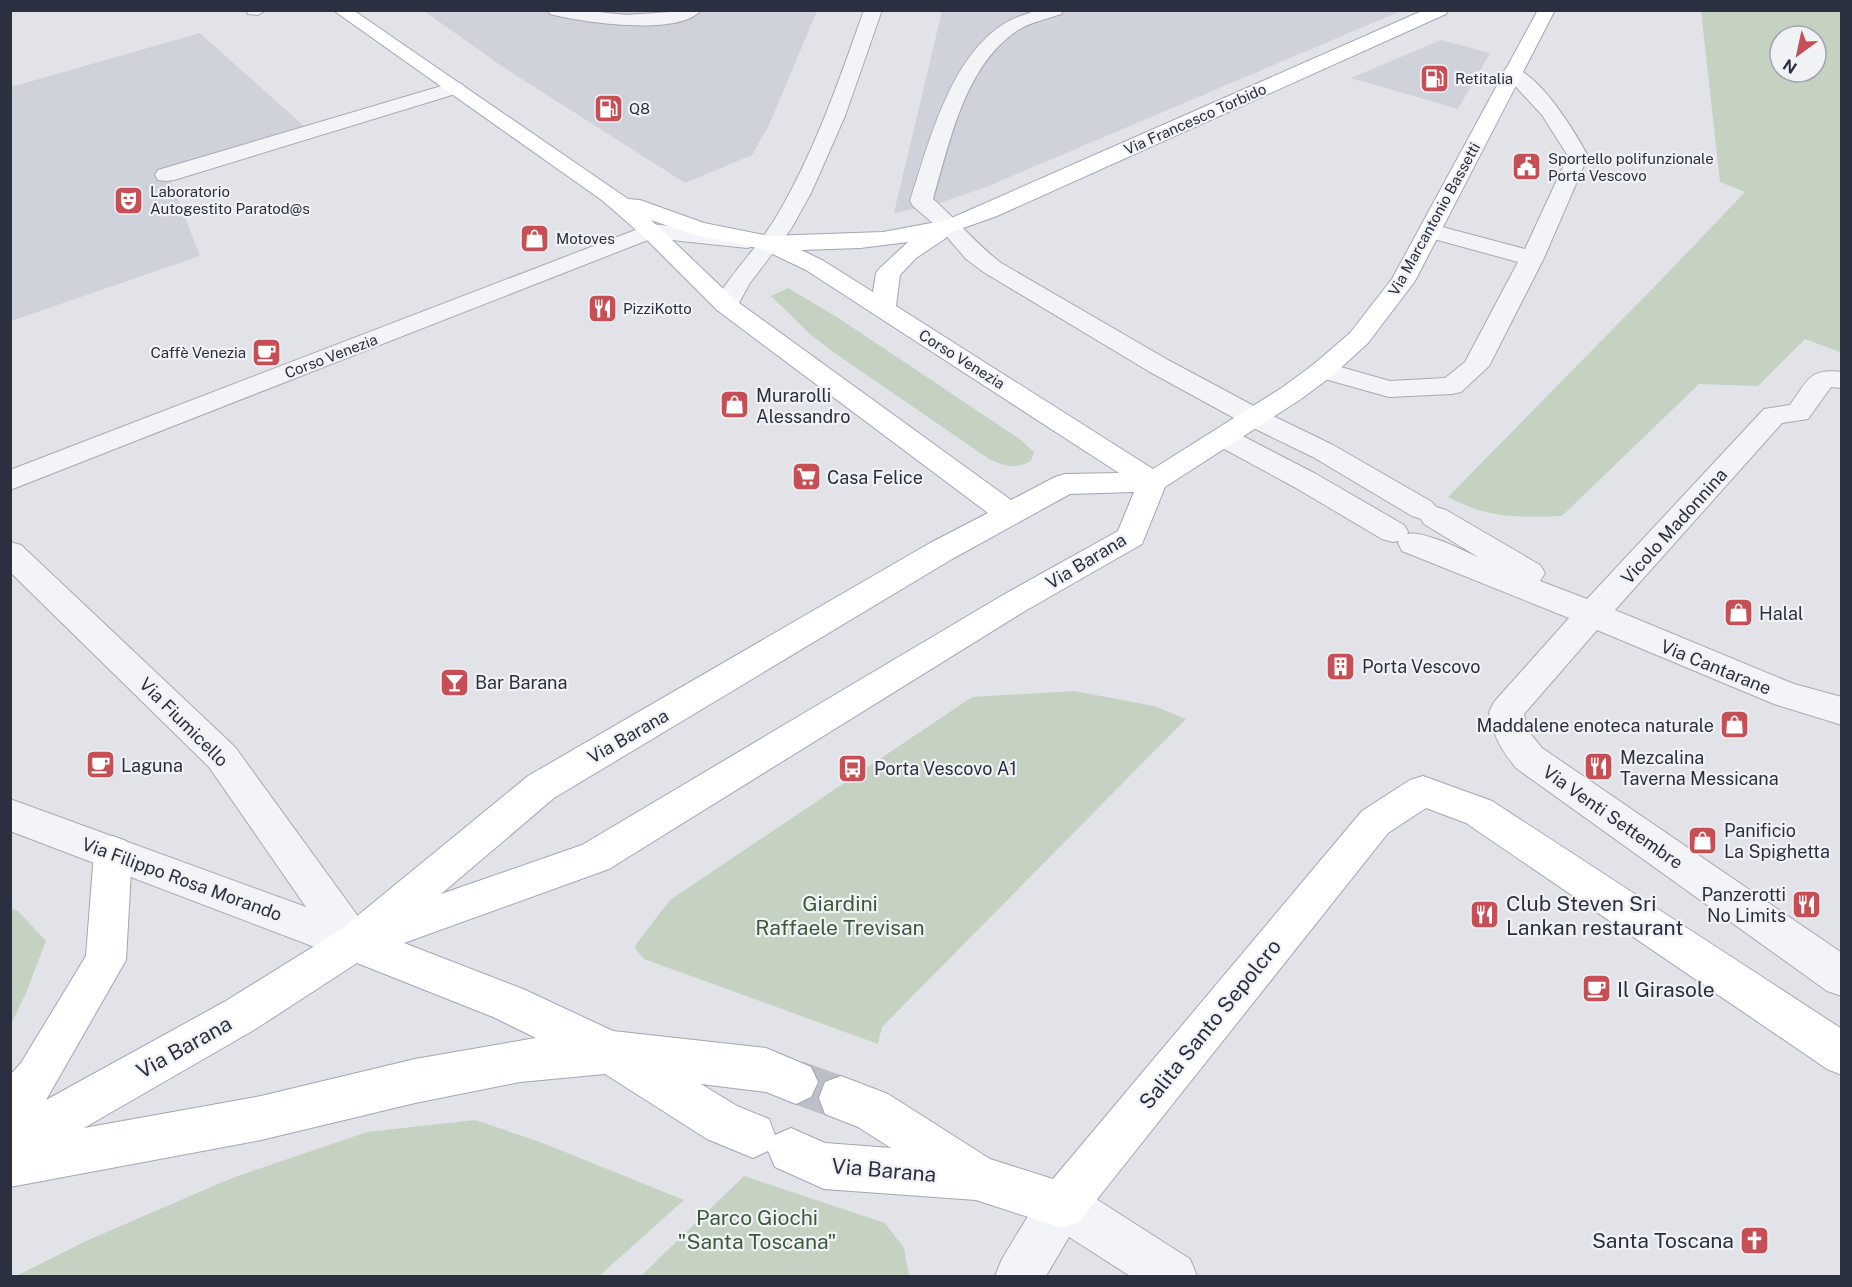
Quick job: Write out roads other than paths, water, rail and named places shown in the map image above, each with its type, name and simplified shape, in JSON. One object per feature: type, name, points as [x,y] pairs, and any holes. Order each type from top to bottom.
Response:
[{"type":"main road","name":"Corso Venezia","points":[[341,10],[611,196],[651,231],[726,304],[1008,513]]},
{"type":"main road","name":"Via Francesco Torbido","points":[[883,310],[888,273],[908,253],[950,226],[1440,10]]},
{"type":"main road","name":"Via Marcantonio Bassetti","points":[[1153,482],[1255,418],[1323,370],[1359,338],[1403,280],[1431,231],[1546,10]]},
{"type":"main road","name":"Corso Venezia","points":[[611,196],[652,214],[699,229],[769,243],[814,265],[1153,482]]},
{"type":"main road","name":"Via Francesco Torbido","points":[[769,243],[861,241],[891,238],[950,226]]},
{"type":"main road","name":"Via Barana","points":[[10,1145],[239,1016],[354,943],[541,787],[1008,513],[1065,484],[1153,482],[1131,537],[1014,603],[595,857],[354,943]]},
{"type":"main road","name":"Salita Santo Sepolcro","points":[[1062,1205],[1375,822],[1423,791],[1479,812],[1842,1054]]},
{"type":"main road","points":[[10,1110],[36,1078],[106,960],[113,853]]},
{"type":"main road","name":"Via Barana","points":[[354,943],[508,1003],[610,1052],[723,1123],[824,1166],[979,1178],[1062,1205]]},
{"type":"main road","name":"Via Barana","points":[[610,1052],[766,1070],[796,1082]]},
{"type":"main road","points":[[10,1164],[261,1118],[415,1081],[520,1061],[610,1052]]},
{"type":"main road","name":"Via Barana","points":[[841,1098],[872,1110],[979,1178]]},
{"type":"street","points":[[556,10],[592,18],[661,20],[681,17],[693,10]]},
{"type":"street","points":[[726,304],[735,286],[786,219],[828,135],[873,10]]},
{"type":"street","points":[[1055,10],[1012,27],[990,46],[972,68],[947,120],[921,201],[950,226],[974,254],[993,267],[1159,366],[1255,418],[1323,451],[1505,557],[1594,615]]},
{"type":"street","points":[[1323,370],[1389,390],[1452,386],[1476,366],[1532,258],[1578,156],[1561,123],[1512,73]]},
{"type":"street","points":[[166,175],[455,88]]},
{"type":"street","name":"Corso Venezia","points":[[10,481],[651,231],[769,243]]},
{"type":"street","points":[[1431,231],[1532,258]]},
{"type":"street","name":"Vicolo Madonnina","points":[[1515,699],[1774,415],[1798,413],[1824,378],[1842,380]]},
{"type":"street","points":[[1226,438],[1403,537],[1594,615]]},
{"type":"street","name":"Via Fiumicello","points":[[10,552],[222,757],[354,943]]},
{"type":"street","name":"Via Cantarane","points":[[1594,615],[1786,695],[1842,711]]},
{"type":"street","name":"Via Venti Settembre","points":[[1515,699],[1506,712],[1512,736],[1528,758],[1842,977]]},
{"type":"street","name":"Via Filippo Rosa Morando","points":[[18,828],[113,853],[354,943]]},
{"type":"street","points":[[1062,1205],[1173,1276]]},
{"type":"street","name":"Salita Santo Sepolcro","points":[[1019,1276],[1062,1205]]},
{"type":"tunnel","points":[[796,1082],[841,1098]]},
{"type":"place","name":"Retitalia","points":[[1434,78]]},
{"type":"place","name":"Q8","points":[[608,108]]},
{"type":"place","name":"Sportello polifunzionale Porta Vescovo","points":[[1527,167]]},
{"type":"place","name":"Laboratorio Autogestito Paratod@s","points":[[129,200]]},
{"type":"place","name":"Motoves","points":[[535,238]]},
{"type":"place","name":"PizziKotto","points":[[602,308]]},
{"type":"place","name":"Caffè Venezia","points":[[267,352]]},
{"type":"place","name":"Murarolli Alessandro","points":[[735,405]]},
{"type":"place","name":"Casa Felice","points":[[806,477]]},
{"type":"place","name":"Halal","points":[[1738,613]]},
{"type":"place","name":"Porta Vescovo","points":[[1341,666]]},
{"type":"place","name":"Bar Barana","points":[[454,682]]},
{"type":"place","name":"Maddalene enoteca naturale","points":[[1735,725]]},
{"type":"place","name":"Laguna","points":[[100,765]]},
{"type":"place","name":"Mezcalina Taverna Messicana","points":[[1599,767]]},
{"type":"place","name":"Porta Vescovo A1","points":[[853,768]]},
{"type":"place","name":"Panificio La Spighetta","points":[[1703,840]]},
{"type":"place","name":"Panzerotti No Limits","points":[[1807,904]]},
{"type":"place","name":"Club Steven Sri Lankan restaurant","points":[[1485,915]]},
{"type":"place","name":"Il Girasole","points":[[1596,989]]},
{"type":"place","name":"Santa Toscana","points":[[1755,1240]]},
{"type":"park label","name":"Giardini Raffaele Trevisan","points":[[840,915]]},
{"type":"park label","name":"Parco Giochi \"Santa Toscana\"","points":[[757,1229]]}]
